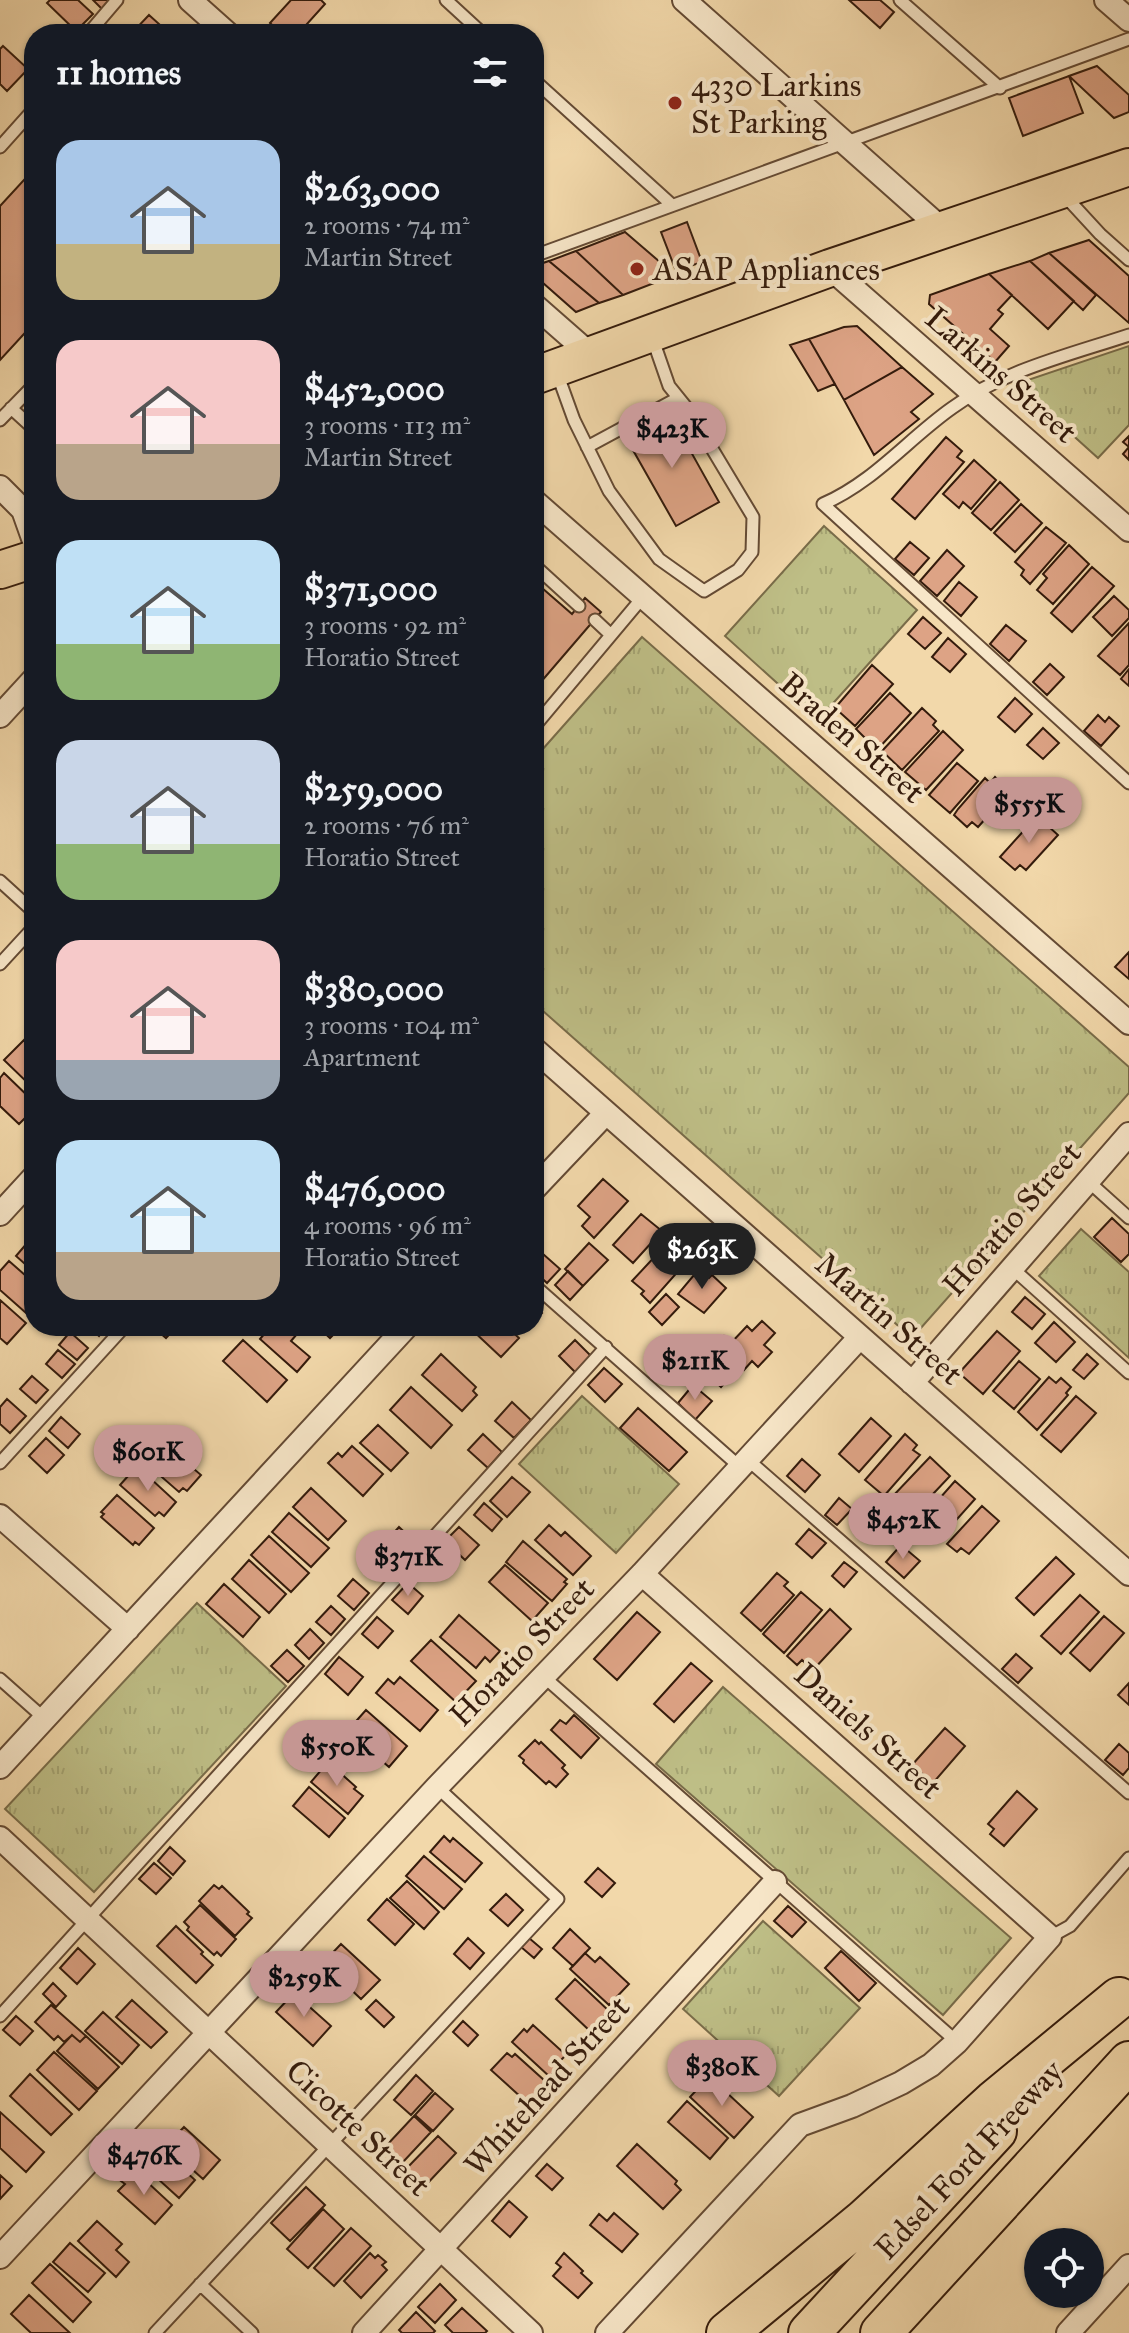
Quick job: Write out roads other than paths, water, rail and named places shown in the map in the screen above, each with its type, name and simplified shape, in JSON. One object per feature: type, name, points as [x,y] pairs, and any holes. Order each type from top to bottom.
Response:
[{"type":"highway","points":[[727,2333],[864,2220],[994,2101],[1124,1992]]},
{"type":"highway","name":"Edsel Ford Freeway","points":[[809,2333],[1124,1992]]},
{"type":"highway","name":"Edsel Ford Freeway","points":[[881,2333],[1129,2062]]},
{"type":"highway","points":[[911,2333],[981,2225]]},
{"type":"main road","points":[[545,372],[830,268],[1129,167]]},
{"type":"main road","points":[[0,570],[24,562]]},
{"type":"street","points":[[190,0],[217,24]]},
{"type":"street","points":[[684,0],[943,230]]},
{"type":"street","points":[[1106,0],[1129,20]]},
{"type":"street","name":"Larkins Street","points":[[830,268],[1129,530]]},
{"type":"street","points":[[544,314],[591,355]]},
{"type":"street","points":[[0,487],[24,513]]},
{"type":"street","name":"Braden Street","points":[[544,510],[1129,1023]]},
{"type":"street","points":[[0,716],[24,690]]},
{"type":"street","name":"Martin Street","points":[[544,1058],[1129,1574]]},
{"type":"street","points":[[544,1178],[606,1113]]},
{"type":"street","name":"Horatio Street","points":[[912,1383],[1129,1134]]},
{"type":"street","points":[[0,1214],[24,1188]]},
{"type":"street","points":[[0,1767],[398,1336]]},
{"type":"street","name":"Horatio Street","points":[[0,2257],[542,1675],[642,1574],[860,1337]]},
{"type":"street","points":[[0,1516],[128,1629]]},
{"type":"street","name":"Daniels Street","points":[[642,1574],[1050,1937]]},
{"type":"street","name":"Cicotte Street","points":[[0,1838],[531,2333]]},
{"type":"street","name":"Whitehead Street","points":[[364,2333],[775,1882]]},
{"type":"street","points":[[607,2333],[800,2125],[852,2106],[931,2065],[957,2042],[1050,1937]]},
{"type":"street","points":[[1068,2333],[1129,2266]]},
{"type":"lane","points":[[97,24],[117,0]]},
{"type":"lane","points":[[446,0],[472,24]]},
{"type":"lane","points":[[900,0],[1000,88]]},
{"type":"lane","points":[[544,252],[1129,39]]},
{"type":"lane","points":[[544,89],[672,205]]},
{"type":"lane","points":[[0,147],[24,120]]},
{"type":"lane","points":[[1059,190],[1129,260]]},
{"type":"lane","points":[[545,372],[574,420],[609,491],[659,559],[704,591],[738,570],[752,552],[753,517],[690,412],[669,386],[651,333]]},
{"type":"lane","points":[[1129,335],[1002,378],[973,394],[855,488],[823,504],[1129,783]]},
{"type":"lane","points":[[0,420],[24,395]]},
{"type":"lane","points":[[587,447],[678,398]]},
{"type":"lane","points":[[11,408],[24,420]]},
{"type":"lane","points":[[544,574],[579,606]]},
{"type":"lane","points":[[544,715],[643,597]]},
{"type":"lane","points":[[595,620],[611,635]]},
{"type":"lane","points":[[0,881],[24,903]]},
{"type":"lane","points":[[0,964],[24,938]]},
{"type":"lane","points":[[1088,1181],[1129,1218]]},
{"type":"lane","points":[[1011,1267],[1129,1373]]},
{"type":"lane","points":[[544,1294],[1129,1793]]},
{"type":"lane","points":[[0,1463],[116,1336]]},
{"type":"lane","points":[[0,2016],[606,1347]]},
{"type":"lane","points":[[542,1675],[957,2042]]},
{"type":"lane","points":[[0,1679],[45,1719]]},
{"type":"lane","points":[[155,2333],[558,1899],[437,1787]]},
{"type":"lane","points":[[1050,1937],[1070,1926],[1129,1858]]},
{"type":"lane","points":[[200,2284],[252,2333]]},
{"type":"place","name":"4330 Larkins St Parking","points":[[675,103]]},
{"type":"place","name":"ASAP Appliances","points":[[637,269]]}]
